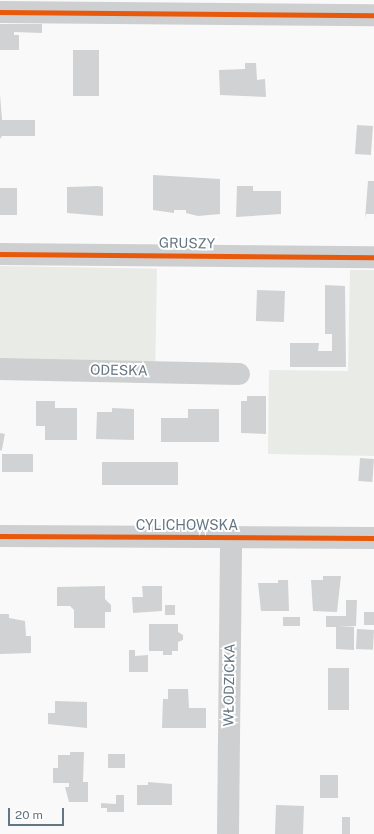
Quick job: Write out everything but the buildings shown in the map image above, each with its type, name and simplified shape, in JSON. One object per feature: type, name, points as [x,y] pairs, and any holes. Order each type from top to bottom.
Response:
[{"type":"street","points":[[0,12],[374,15]]},
{"type":"street","name":"GRUSZY","points":[[0,254],[374,257]]},
{"type":"street","name":"ODESKA","points":[[0,369],[239,374]]},
{"type":"street","name":"CYLICHOWSKA","points":[[0,536],[374,538]]},
{"type":"street","name":"WŁODZICKA","points":[[228,834],[231,537]]},
{"type":"shaded area","points":[[0,266],[157,269],[155,365],[0,362]]},
{"type":"shaded area","points":[[350,270],[374,270],[374,456],[268,454],[269,370],[348,371]]},
{"type":"cycle path","points":[[0,12],[374,15]]},
{"type":"cycle path","points":[[0,254],[374,257]]},
{"type":"cycle path","points":[[0,536],[374,538]]}]
